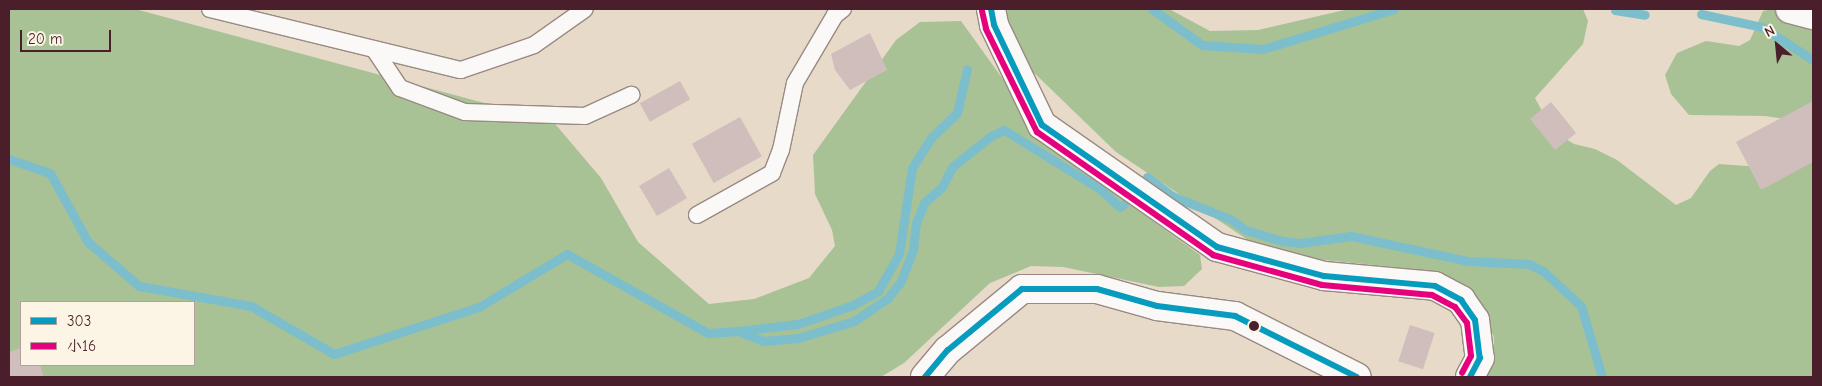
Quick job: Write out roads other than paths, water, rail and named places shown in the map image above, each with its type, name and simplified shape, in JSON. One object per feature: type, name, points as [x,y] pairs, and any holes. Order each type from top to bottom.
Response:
[{"type":"street","points":[[991,9],[994,25],[1042,125],[1217,246],[1324,276],[1434,286],[1461,300],[1476,320],[1480,358],[1470,377]]},
{"type":"street","points":[[1790,9],[1813,15]]},
{"type":"street","points":[[925,377],[948,350],[1022,289],[1097,289],[1157,306],[1235,316],[1357,377]]},
{"type":"lane","points":[[210,9],[461,70],[534,45],[585,9]]},
{"type":"lane","points":[[697,215],[772,173],[781,150],[795,83],[835,15],[844,9]]},
{"type":"lane","points":[[374,49],[400,88],[465,112],[585,116],[631,95]]},
{"type":"waterway","points":[[1152,9],[1202,45],[1263,49],[1394,9]]},
{"type":"waterway","points":[[1615,10],[1645,15]]},
{"type":"waterway","points":[[1701,14],[1762,27],[1813,60]]},
{"type":"waterway","points":[[9,159],[50,173],[88,242],[139,286],[251,306],[334,354],[479,307],[567,254],[708,333],[738,331],[798,324],[853,305],[878,291],[899,254],[912,168],[930,139],[957,113],[967,69]]},
{"type":"waterway","points":[[740,332],[763,341],[798,338],[854,321],[888,298],[901,281],[913,250],[916,223],[924,203],[942,187],[952,167],[991,136],[1004,130],[1100,189],[1120,207],[1124,204]]},
{"type":"waterway","points":[[1147,177],[1172,196],[1230,219],[1246,230],[1282,241],[1300,243],[1351,236],[1468,261],[1529,264],[1543,271],[1581,306],[1602,377]]}]
